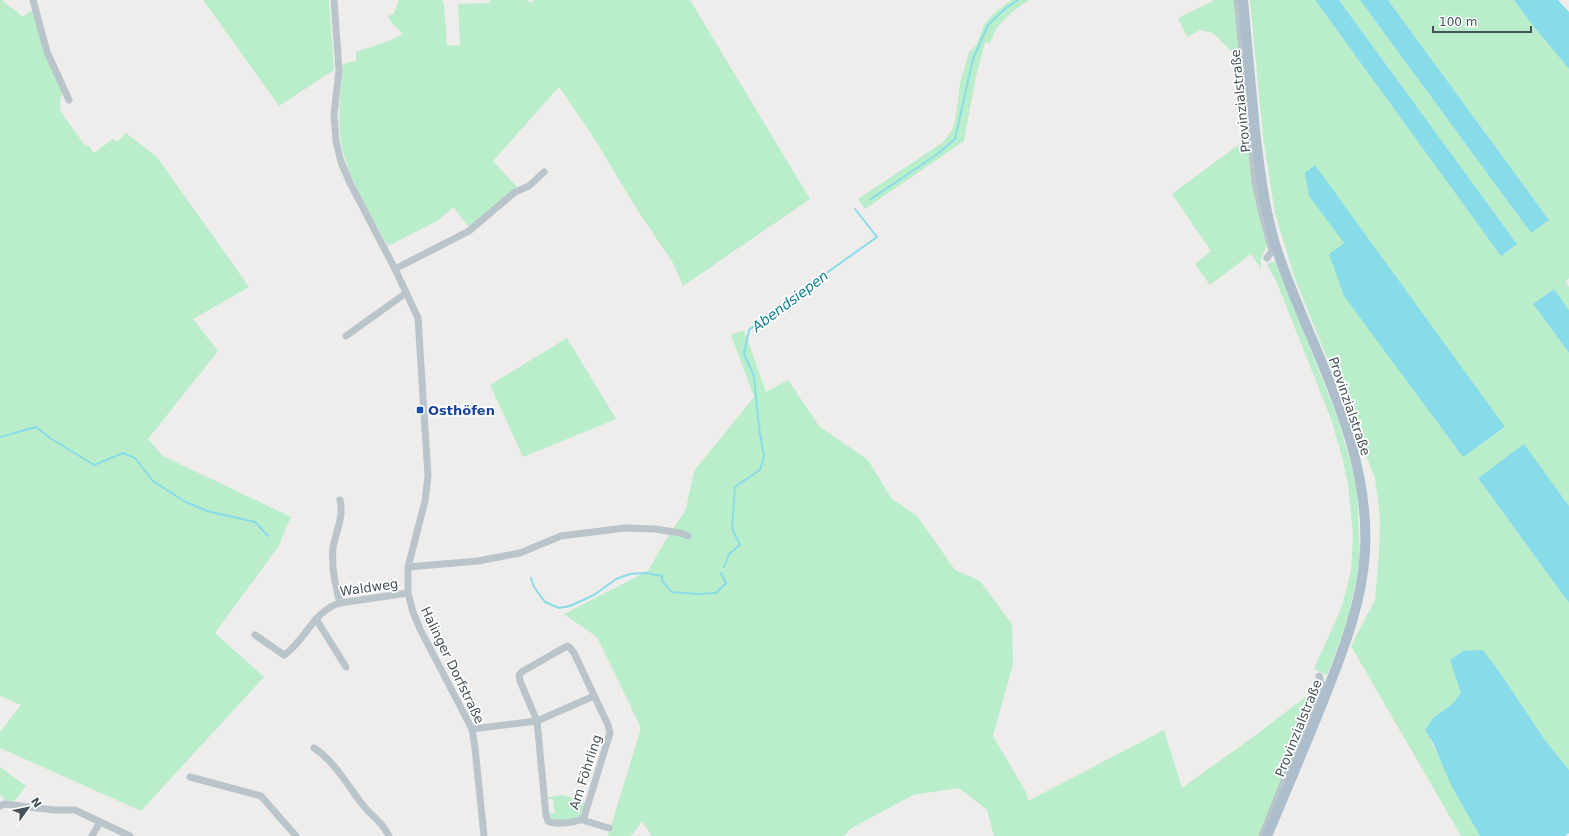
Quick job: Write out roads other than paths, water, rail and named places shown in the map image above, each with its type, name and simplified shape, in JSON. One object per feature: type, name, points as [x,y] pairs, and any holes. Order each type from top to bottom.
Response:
[{"type":"main road","name":"Provinzialstraße","points":[[1243,0],[1260,171],[1268,215],[1276,247],[1343,416],[1362,488],[1365,519],[1363,575],[1353,622],[1317,719],[1267,836]]},
{"type":"street","points":[[33,0],[47,52],[69,100]]},
{"type":"street","name":"Halinger Dorfstraße","points":[[334,0],[338,70],[334,115],[336,141],[350,183],[395,269],[418,318],[428,476],[425,501],[408,566],[408,594],[420,630],[472,729],[484,836]]},
{"type":"street","name":"Provinzialstraße","points":[[1238,0],[1256,182],[1262,214],[1272,251],[1267,258]]},
{"type":"street","points":[[395,269],[468,232],[515,192],[529,186],[544,172]]},
{"type":"street","points":[[346,336],[406,293]]},
{"type":"street","points":[[340,500],[343,509],[332,559],[335,586],[340,603]]},
{"type":"street","points":[[408,566],[485,560],[520,553],[561,536],[625,528],[655,529],[680,533],[688,536]]},
{"type":"street","name":"Waldweg","points":[[255,635],[284,655],[292,650],[316,619],[328,608],[340,603],[408,594]]},
{"type":"street","points":[[316,619],[346,667]]},
{"type":"street","name":"Am Föhrling","points":[[565,647],[569,647],[574,653],[594,696],[608,725],[610,733],[584,817],[582,820],[554,823],[548,821],[537,721],[520,681],[519,675],[523,671],[565,647]]},
{"type":"street","name":"Provinzialstraße","points":[[1262,836],[1322,686],[1318,676]]},
{"type":"street","points":[[472,729],[537,721],[594,696]]},
{"type":"street","points":[[314,748],[323,753],[367,810],[382,824],[389,836]]},
{"type":"street","points":[[190,777],[261,796],[296,836]]},
{"type":"street","points":[[0,806],[4,804],[54,810],[75,810],[130,836]]},
{"type":"street","points":[[582,820],[609,828]]},
{"type":"street","points":[[92,836],[100,822]]},
{"type":"water","points":[[1315,0],[1339,0],[1517,244],[1501,256]]},
{"type":"water","points":[[1360,0],[1388,0],[1549,220],[1531,233]]},
{"type":"water","points":[[1514,0],[1558,0],[1569,12],[1569,69],[1530,22]]},
{"type":"water","points":[[1315,165],[1505,427],[1463,457],[1344,296],[1329,254],[1344,243],[1309,196],[1305,173]]},
{"type":"water","points":[[1554,289],[1569,310],[1569,353],[1533,304]]},
{"type":"water","points":[[1524,444],[1569,506],[1569,603],[1478,478]]},
{"type":"water","points":[[1483,650],[1545,740],[1569,770],[1569,833],[1565,836],[1480,836],[1451,785],[1434,745],[1425,730],[1433,718],[1452,704],[1461,693],[1450,660],[1463,651]]},
{"type":"waterway","name":"Abendsiepen","points":[[871,199],[936,155],[955,139],[973,59],[988,25],[1006,8],[1018,0]]},
{"type":"waterway","name":"Abendsiepen","points":[[724,567],[729,554],[740,545],[732,528],[735,487],[760,470],[764,456],[759,428],[754,376],[744,354],[749,330],[877,237],[855,209]]},
{"type":"waterway","name":"Abendsiepen","points":[[0,437],[36,427],[50,438],[94,465],[123,453],[135,458],[153,481],[184,501],[207,511],[255,522],[268,536]]},
{"type":"waterway","name":"Abendsiepen","points":[[531,578],[534,587],[545,602],[559,608],[570,606],[594,595],[616,579],[630,574],[646,573],[662,576],[662,581],[672,592],[697,594],[716,593],[726,583],[721,573]]},
{"type":"place","name":"Osthöfen","points":[[420,410]]}]
